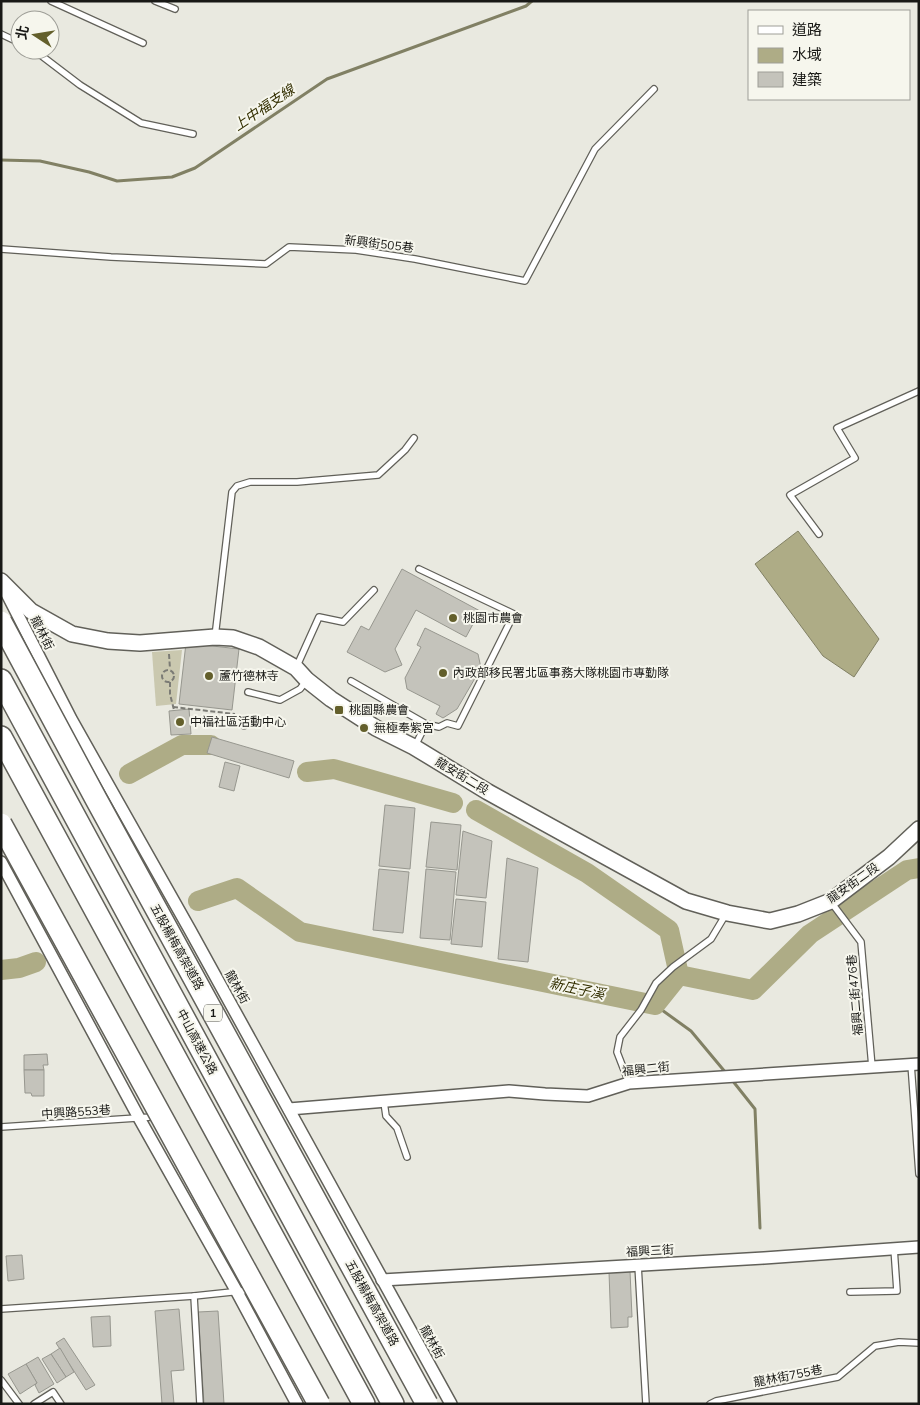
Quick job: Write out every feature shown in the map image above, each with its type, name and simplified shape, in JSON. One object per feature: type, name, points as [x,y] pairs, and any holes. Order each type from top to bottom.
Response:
[{"type":"highway","name":"五股楊梅高架道路","points":[[1,622],[427,1404]]},
{"type":"highway","name":"中山高速公路","points":[[1,680],[393,1404]]},
{"type":"highway","name":"中山高速公路","points":[[1,737],[364,1404]]},
{"type":"highway","points":[[1,824],[319,1404]]},
{"type":"highway","points":[[346,1316],[408,1404]]},
{"type":"highway","points":[[324,1330],[351,1404]]},
{"type":"street","name":"龍安街二段","points":[[1,582],[32,611],[72,634],[108,641],[140,643],[215,637],[233,638],[259,647],[296,668],[307,680],[331,699],[376,728],[488,792],[686,901],[727,913],[770,921],[833,904],[919,829]]},
{"type":"street","name":"龍林街","points":[[1,582],[86,746],[190,930],[451,1404]]},
{"type":"street","points":[[1,862],[139,1118],[237,1292],[297,1404]]},
{"type":"street","name":"福興二街","points":[[289,1109],[508,1091],[588,1096],[629,1083],[915,1064]]},
{"type":"street","name":"福興三街","points":[[382,1280],[764,1258],[894,1247],[919,1247]]},
{"type":"lane","points":[[51,1],[143,43]]},
{"type":"lane","points":[[155,1],[175,9]]},
{"type":"lane","points":[[47,60],[80,85],[141,123],[193,134]]},
{"type":"lane","name":"新興街505巷","points":[[1,249],[111,257],[266,264],[289,247],[356,250],[415,258],[525,281],[595,149],[654,89]]},
{"type":"lane","points":[[819,534],[790,495],[855,458],[837,428],[919,391]]},
{"type":"lane","points":[[215,637],[232,492],[237,486],[250,482],[297,482],[378,475],[405,450],[414,438]]},
{"type":"lane","points":[[350,681],[426,724],[439,727],[447,723],[458,726],[514,614],[419,568]]},
{"type":"lane","points":[[296,668],[319,617],[343,622],[374,590]]},
{"type":"lane","points":[[248,692],[280,700],[300,689],[307,680]]},
{"type":"lane","points":[[414,748],[426,724]]},
{"type":"lane","name":"福興二街476巷","points":[[833,904],[861,942],[872,1067]]},
{"type":"lane","points":[[629,1083],[617,1052],[620,1037],[641,1010],[656,983],[688,955],[711,939],[727,913]]},
{"type":"lane","points":[[915,1064],[919,1174]]},
{"type":"lane","points":[[384,1102],[386,1116],[397,1128],[406,1157]]},
{"type":"lane","name":"中興路553巷","points":[[1,1127],[152,1117]]},
{"type":"lane","points":[[850,1292],[897,1292],[894,1247]]},
{"type":"lane","points":[[638,1265],[646,1404]]},
{"type":"lane","points":[[1,1309],[194,1296],[259,1288]]},
{"type":"lane","points":[[194,1296],[200,1404]]},
{"type":"lane","name":"龍林街755巷","points":[[710,1404],[716,1401],[838,1377],[875,1346],[899,1342],[919,1343]]},
{"type":"lane","points":[[1,1380],[19,1404]]},
{"type":"lane","points":[[34,1404],[53,1392],[61,1404]]},
{"type":"path","points":[[170,682],[162,677],[163,672],[166,670],[170,670],[174,674],[174,678],[170,682],[170,694],[174,710]]},
{"type":"path","points":[[173,707],[234,714]]},
{"type":"shaded area","points":[[182,650],[176,704],[156,706],[152,652]]},
{"type":"water","points":[[798,531],[879,639],[854,677],[823,656],[755,564]]},
{"type":"building","name":"桃園市農會","points":[[402,569],[480,611],[466,637],[416,610],[395,649],[402,665],[385,672],[347,652],[361,626],[369,630]]},
{"type":"building","name":"內政部移民署北區事務大隊桃園市專勤隊","points":[[425,628],[478,654],[481,668],[457,709],[443,718],[436,714],[440,706],[407,689],[405,678],[421,647],[417,645]]},
{"type":"building","name":"蘆竹德林寺","points":[[186,643],[239,649],[232,710],[179,704]]},
{"type":"building","name":"中福社區活動中心","points":[[189,709],[191,734],[171,735],[169,711]]},
{"type":"building","points":[[244,720],[249,725],[244,730],[239,725]]},
{"type":"building","points":[[212,737],[294,761],[289,778],[207,753]]},
{"type":"building","points":[[225,762],[240,766],[234,791],[219,787]]},
{"type":"building","points":[[385,805],[415,808],[410,869],[379,866]]},
{"type":"building","points":[[431,822],[461,825],[457,870],[426,867]]},
{"type":"building","points":[[463,831],[492,841],[486,898],[456,895]]},
{"type":"building","points":[[507,858],[538,868],[528,962],[498,959]]},
{"type":"building","points":[[379,869],[409,872],[403,933],[373,930]]},
{"type":"building","points":[[426,869],[456,872],[450,940],[420,938]]},
{"type":"building","points":[[456,899],[486,902],[482,947],[451,944]]},
{"type":"building","points":[[47,1054],[48,1065],[43,1065],[44,1070],[24,1070],[24,1055]]},
{"type":"building","points":[[24,1070],[44,1070],[44,1096],[32,1096],[31,1093],[25,1093]]},
{"type":"building","points":[[22,1255],[24,1279],[8,1281],[6,1256]]},
{"type":"building","points":[[630,1271],[632,1317],[628,1317],[628,1327],[611,1328],[609,1272]]},
{"type":"building","points":[[179,1309],[184,1370],[171,1371],[174,1404],[162,1404],[155,1311]]},
{"type":"building","points":[[218,1311],[224,1404],[204,1404],[198,1312]]},
{"type":"building","points":[[110,1316],[111,1346],[93,1347],[91,1317]]},
{"type":"building","points":[[64,1338],[95,1385],[86,1390],[56,1343]]},
{"type":"building","points":[[60,1348],[74,1372],[66,1377],[51,1354]]},
{"type":"building","points":[[51,1354],[66,1377],[57,1383],[42,1359]]},
{"type":"building","points":[[38,1357],[54,1384],[39,1393],[35,1385],[37,1383],[26,1364]]},
{"type":"building","points":[[26,1364],[37,1383],[20,1394],[8,1374]]},
{"type":"waterway","name":"上中福支線","points":[[1,160],[40,161],[89,172],[117,181],[172,177],[195,168],[327,79],[526,6],[532,1]]},
{"type":"waterway","points":[[129,774],[182,745],[211,745]]},
{"type":"waterway","points":[[307,772],[334,769],[453,803]]},
{"type":"waterway","points":[[476,810],[587,873],[669,930],[679,975]]},
{"type":"waterway","name":"新庄子溪","points":[[198,901],[237,888],[300,932],[655,1005],[679,975],[753,990],[810,934],[907,870],[919,868]]},
{"type":"waterway","name":"新庄子溪","points":[[1,970],[19,968],[36,962]]},
{"type":"waterway","points":[[655,1005],[691,1031],[726,1073]]},
{"type":"waterway","points":[[732,1080],[755,1109],[760,1228]]},
{"type":"place","name":"桃園市農會","points":[[453,618]]},
{"type":"place","name":"內政部移民署北區事務大隊桃園市專勤隊","points":[[443,673]]},
{"type":"place","name":"蘆竹德林寺","points":[[209,676]]},
{"type":"place","name":"桃園縣農會","points":[[339,710]]},
{"type":"place","name":"中福社區活動中心","points":[[180,722]]},
{"type":"place","name":"無極奉紫宮","points":[[364,728]]}]
